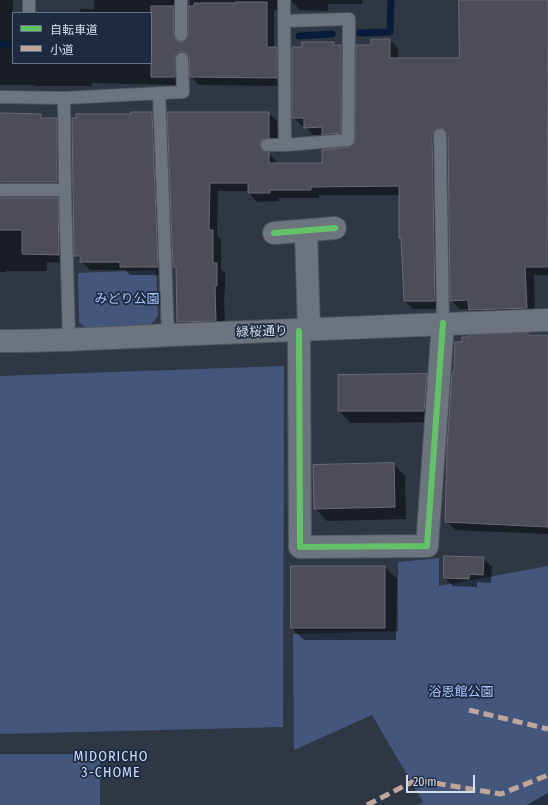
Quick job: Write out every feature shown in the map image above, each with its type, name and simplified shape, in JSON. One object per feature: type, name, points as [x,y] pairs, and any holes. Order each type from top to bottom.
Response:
[{"type":"street","points":[[274,234],[335,228]]},
{"type":"street","points":[[306,231],[300,547],[427,546],[443,323]]},
{"type":"street","name":"緑桜通り","points":[[0,341],[69,340],[443,323],[548,320]]},
{"type":"lane","points":[[29,0],[29,12]]},
{"type":"lane","points":[[181,0],[181,36]]},
{"type":"lane","points":[[284,0],[285,145]]},
{"type":"lane","points":[[267,145],[348,140],[349,18],[284,21]]},
{"type":"lane","points":[[1,98],[64,98],[183,92],[182,59]]},
{"type":"lane","points":[[159,94],[168,336]]},
{"type":"lane","points":[[64,98],[69,340]]},
{"type":"lane","points":[[440,135],[443,323]]},
{"type":"lane","points":[[0,190],[65,190]]},
{"type":"green space","name":"みどり公園","points":[[156,270],[158,316],[149,327],[88,330],[79,322],[78,273]]},
{"type":"green space","points":[[284,366],[283,727],[0,734],[0,376]]},
{"type":"green space","name":"浴恩館公園","points":[[439,558],[439,586],[548,566],[548,805],[418,805],[423,802],[372,715],[294,750],[293,634],[398,631],[398,562]]},
{"type":"green space","points":[[0,754],[100,754],[100,805],[0,805]]},
{"type":"building","points":[[459,0],[548,0],[547,267],[525,267],[527,308],[469,310],[468,300],[450,301],[448,135],[444,129],[439,128],[434,131],[432,135],[435,301],[404,301],[401,238],[399,238],[399,186],[311,187],[311,190],[270,190],[270,193],[248,193],[248,183],[210,183],[209,230],[213,230],[213,263],[217,263],[217,286],[215,286],[216,321],[177,322],[176,267],[173,267],[167,112],[269,112],[269,138],[263,139],[260,142],[260,145],[263,151],[269,152],[269,163],[322,163],[322,150],[349,147],[355,143],[356,45],[371,45],[371,39],[390,39],[390,58],[459,58]]},
{"type":"building","points":[[267,2],[267,47],[277,47],[277,78],[190,77],[189,55],[182,52],[178,52],[175,56],[175,77],[151,77],[151,6],[174,6],[174,35],[177,41],[181,42],[185,41],[188,35],[188,6],[194,6],[194,3]]},
{"type":"building","points":[[302,42],[334,42],[334,45],[341,45],[341,133],[322,135],[322,127],[304,128],[304,118],[292,118],[292,47],[302,47]]},
{"type":"building","points":[[131,112],[152,112],[158,267],[120,267],[120,262],[80,262],[80,256],[74,256],[72,118],[76,118],[76,114],[131,114]]},
{"type":"building","points":[[0,113],[41,114],[41,118],[57,118],[57,182],[0,182]]},
{"type":"building","points":[[0,198],[58,198],[59,255],[22,254],[22,230],[0,230]]},
{"type":"building","points":[[528,333],[528,335],[548,335],[548,527],[445,522],[447,448],[455,342],[462,342],[462,337],[469,337],[469,335]]},
{"type":"building","points":[[427,374],[424,411],[338,411],[338,375]]},
{"type":"building","points":[[394,463],[395,507],[314,509],[313,465]]},
{"type":"building","points":[[444,556],[484,557],[483,575],[469,574],[469,579],[444,578]]},
{"type":"building","points":[[291,566],[385,566],[385,628],[291,628]]},
{"type":"waterway","points":[[360,33],[390,32],[391,0]]},
{"type":"waterway","points":[[299,36],[332,34]]},
{"type":"waterway","points":[[152,42],[195,40]]},
{"type":"waterway","points":[[0,44],[12,45]]},
{"type":"marked path","points":[[469,710],[548,729]]},
{"type":"marked path","points":[[367,805],[416,780],[501,794],[548,775]]},
{"type":"cycle path","points":[[274,233],[335,228]]},
{"type":"cycle path","points":[[299,331],[300,547],[427,546],[443,323]]},
{"type":"district","name":"MIDORICHO 3-CHOME","points":[[111,766]]}]
